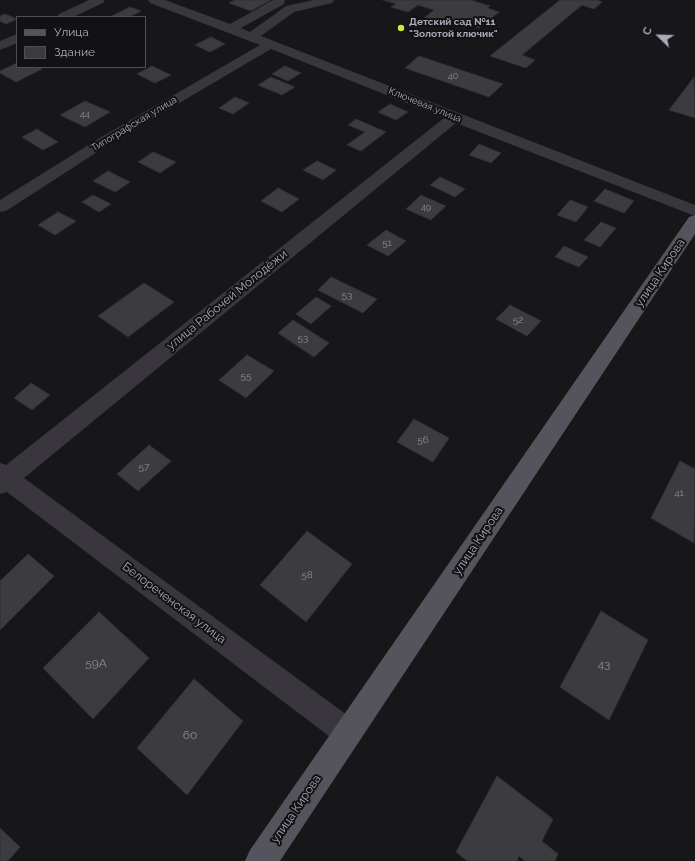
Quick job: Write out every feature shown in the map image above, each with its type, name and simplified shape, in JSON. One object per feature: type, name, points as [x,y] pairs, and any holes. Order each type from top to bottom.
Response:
[{"type":"main road","name":"улица Кирова","points":[[261,861],[695,221]]},
{"type":"street","points":[[65,16],[99,0]]},
{"type":"street","name":"Ключевая улица","points":[[154,0],[695,211]]},
{"type":"street","points":[[231,29],[281,0]]},
{"type":"street","points":[[252,37],[290,9],[328,0]]},
{"type":"street","points":[[0,46],[16,38]]},
{"type":"street","name":"Типографская улица","points":[[0,207],[110,138],[270,44]]},
{"type":"street","name":"улица Рабочей Молодёжи","points":[[2,478],[454,117]]},
{"type":"street","name":"Белореченская улица","points":[[2,478],[348,733]]},
{"type":"building","points":[[235,0],[271,0],[251,11],[229,3]]},
{"type":"building","points":[[383,0],[471,0],[490,6],[487,8],[499,12],[479,28],[466,24],[463,27],[444,21],[440,23],[424,18],[434,10],[418,5],[408,12],[391,7],[396,4]]},
{"type":"building","points":[[560,0],[597,0],[602,2],[594,9],[582,5],[522,55],[535,60],[526,68],[490,56]]},
{"type":"building","points":[[130,7],[141,11],[131,16],[112,16]]},
{"type":"building","points":[[5,14],[16,19],[6,24],[0,21],[0,16]]},
{"type":"building","points":[[211,37],[225,44],[210,52],[195,45]]},
{"type":"building","points":[[419,56],[503,84],[489,97],[405,68]]},
{"type":"building","points":[[16,63],[16,68],[42,69],[16,82],[0,73],[0,71]]},
{"type":"building","points":[[152,66],[171,75],[155,83],[137,74]]},
{"type":"building","points":[[285,66],[301,73],[288,81],[272,74]]},
{"type":"building","points":[[271,77],[295,87],[282,95],[258,85]]},
{"type":"building","points":[[694,77],[695,118],[669,110]]},
{"type":"building","points":[[235,97],[249,103],[233,114],[219,108]]},
{"type":"building","points":[[85,101],[110,112],[85,127],[60,115]]},
{"type":"building","points":[[390,104],[408,112],[396,120],[378,112]]},
{"type":"building","points":[[356,119],[386,132],[361,151],[347,145],[365,132],[348,125]]},
{"type":"building","points":[[37,129],[58,142],[43,150],[22,137]]},
{"type":"building","points":[[479,144],[501,153],[491,163],[469,155]]},
{"type":"building","points":[[153,152],[176,162],[160,173],[138,162]]},
{"type":"building","points":[[317,161],[336,170],[323,180],[303,170]]},
{"type":"building","points":[[108,171],[130,182],[115,192],[93,181]]},
{"type":"building","points":[[440,177],[465,189],[455,197],[430,185]]},
{"type":"building","points":[[278,188],[299,199],[282,212],[261,201]]},
{"type":"building","points":[[605,189],[634,201],[624,213],[594,201]]},
{"type":"building","points":[[93,195],[111,204],[99,212],[82,202]]},
{"type":"building","points":[[421,195],[446,206],[431,220],[406,209]]},
{"type":"building","points":[[570,200],[588,207],[576,222],[557,215]]},
{"type":"building","points":[[58,212],[76,221],[55,235],[38,225]]},
{"type":"building","points":[[601,222],[616,228],[600,247],[584,240]]},
{"type":"building","points":[[386,230],[406,241],[388,256],[367,245]]},
{"type":"building","points":[[564,246],[588,257],[579,267],[555,257]]},
{"type":"building","points":[[331,277],[377,299],[363,313],[318,290]]},
{"type":"building","points":[[144,283],[174,302],[128,337],[98,316]]},
{"type":"building","points":[[316,297],[331,306],[311,324],[296,314]]},
{"type":"building","points":[[510,305],[541,321],[527,336],[496,319]]},
{"type":"building","points":[[293,320],[329,343],[314,357],[278,333]]},
{"type":"building","points":[[247,355],[274,371],[246,398],[219,380]]},
{"type":"building","points":[[31,383],[50,395],[32,410],[14,398]]},
{"type":"building","points":[[414,419],[449,438],[433,462],[397,442]]},
{"type":"building","points":[[149,445],[171,461],[138,491],[117,474]]},
{"type":"building","points":[[680,461],[695,469],[694,543],[651,518]]},
{"type":"building","points":[[307,531],[352,564],[306,622],[260,585]]},
{"type":"building","points":[[28,554],[54,576],[0,630],[0,581]]},
{"type":"building","points":[[601,611],[648,640],[609,720],[560,687]]},
{"type":"building","points":[[99,612],[149,658],[93,719],[43,668]]},
{"type":"building","points":[[194,679],[243,721],[187,795],[137,748]]},
{"type":"building","points":[[497,776],[553,819],[542,841],[558,854],[555,861],[525,861],[519,856],[517,861],[467,861],[456,852]]},
{"type":"building","points":[[0,828],[20,847],[8,861],[0,861]]},
{"type":"place","name":"Детский сад №11 \"Золотой ключик\"","points":[[401,28]]}]
